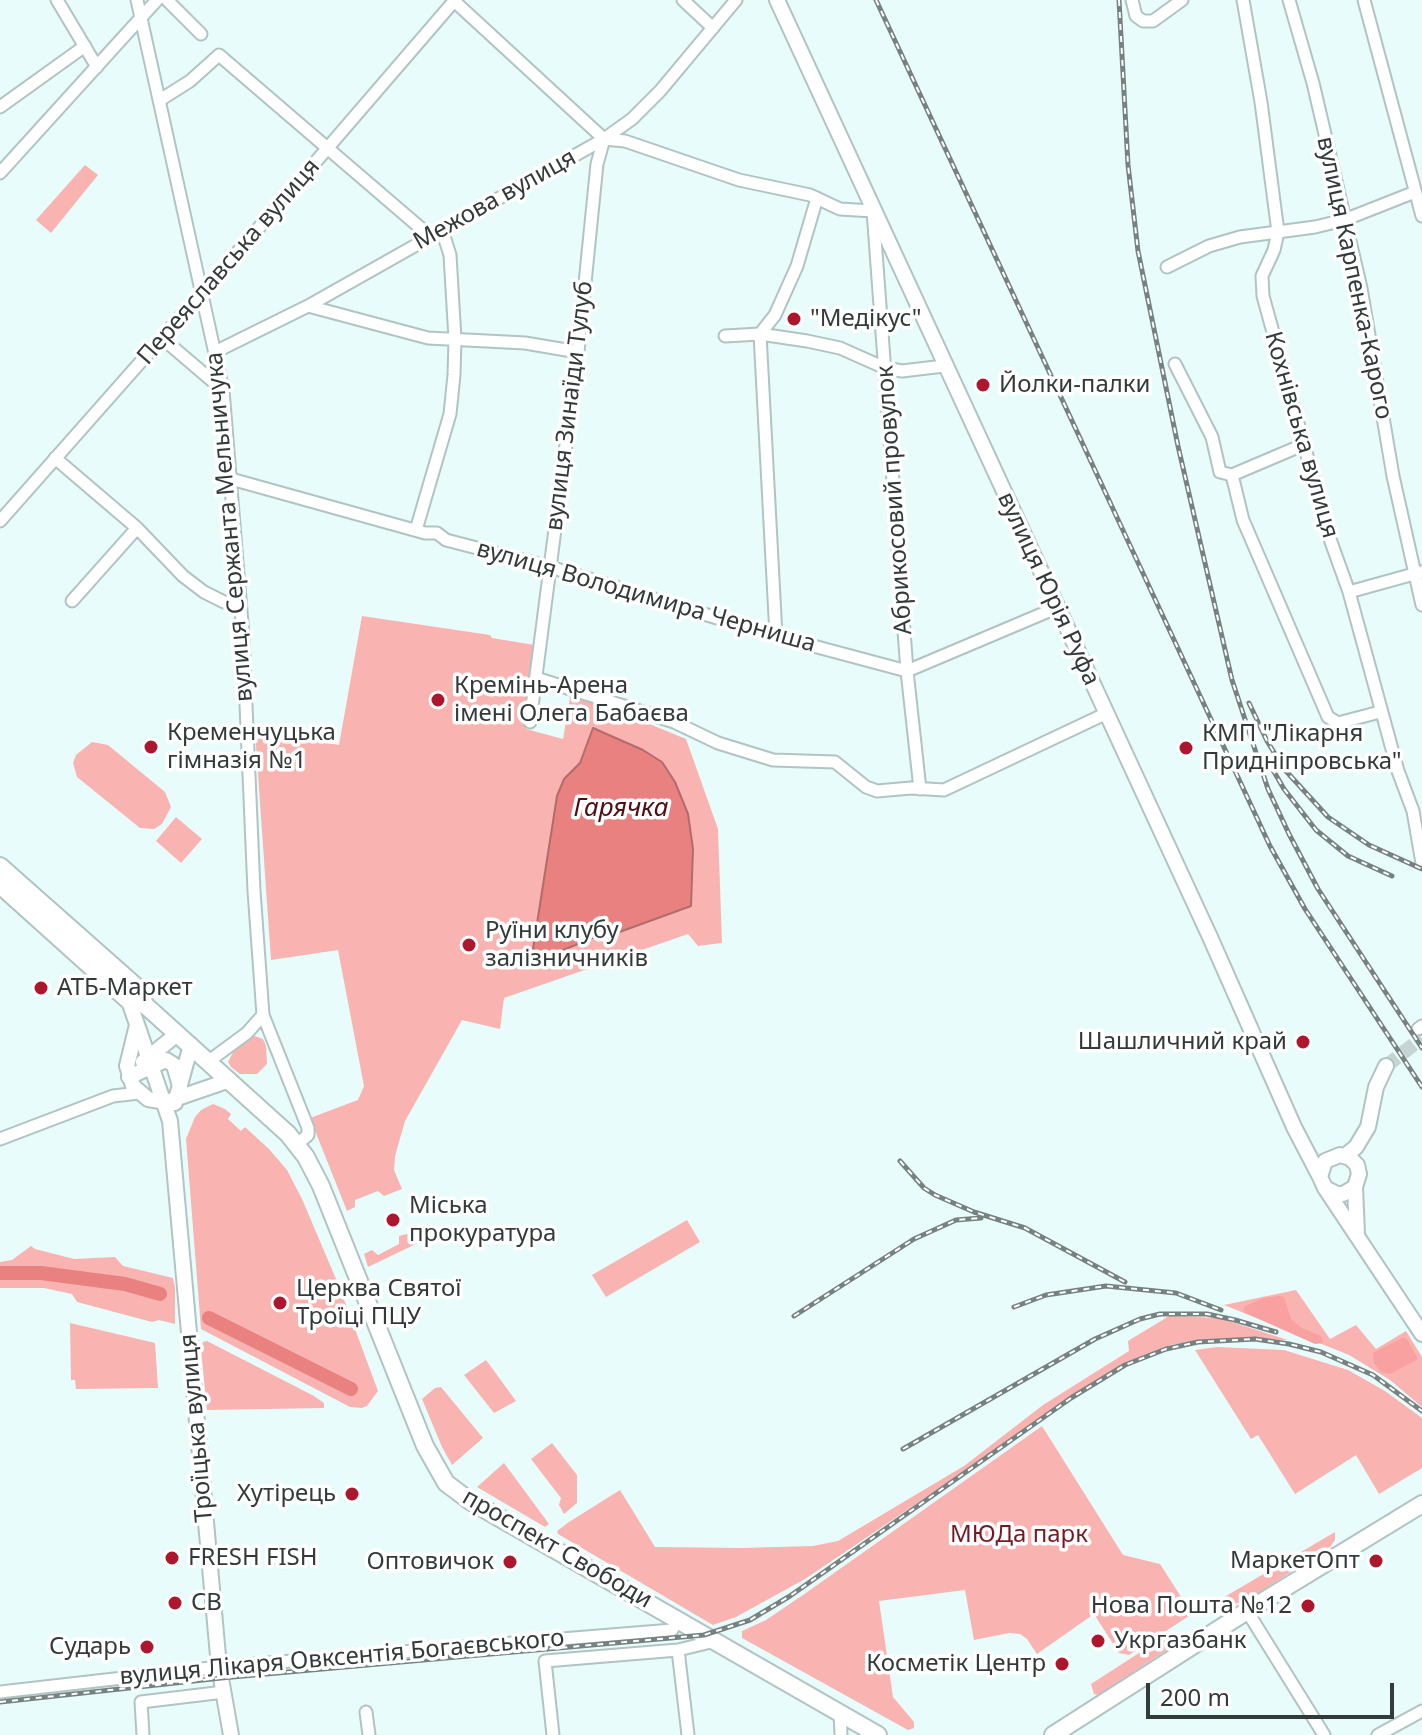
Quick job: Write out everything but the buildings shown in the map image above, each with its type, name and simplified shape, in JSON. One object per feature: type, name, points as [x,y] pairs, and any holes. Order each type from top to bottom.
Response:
[{"type":"highway","name":"проспект Свободи","points":[[0,866],[139,989],[137,1007]]},
{"type":"highway","name":"проспект Свободи","points":[[0,885],[137,1007],[191,1045],[288,1134],[321,1186],[425,1446],[446,1483],[470,1501],[878,1735]]},
{"type":"highway","points":[[1053,1735],[1422,1504]]},
{"type":"main road","name":"вулиця Юрія Руфа","points":[[777,0],[1287,1110],[1323,1182],[1422,1334]]},
{"type":"main road","points":[[137,1007],[154,1063],[174,1095]]},
{"type":"main road","points":[[137,1007],[137,1027],[127,1066],[129,1077],[139,1093],[154,1101],[230,1080]]},
{"type":"main road","points":[[154,1063],[177,1034]]},
{"type":"main road","points":[[174,1095],[191,1045]]},
{"type":"main road","points":[[129,1077],[154,1063],[170,1061],[175,1071],[174,1095]]},
{"type":"main road","points":[[1330,1157],[1322,1166],[1323,1182],[1337,1194],[1350,1191],[1359,1179],[1376,1087],[1386,1066]]},
{"type":"main road","name":"Троїцька вулиця","points":[[174,1095],[170,1121],[219,1667],[231,1735]]},
{"type":"main road","points":[[1287,1110],[1314,1148],[1330,1157],[1345,1156],[1354,1161],[1359,1170]]},
{"type":"main road","points":[[1345,1156],[1360,1141],[1370,1119]]},
{"type":"main road","points":[[1355,1187],[1358,1238]]},
{"type":"street","points":[[57,0],[97,67]]},
{"type":"street","name":"вулиця Сержанта Мельничука","points":[[137,0],[217,351],[223,390],[240,606],[263,1015],[308,1128],[308,1135],[296,1145]]},
{"type":"street","points":[[0,173],[157,0]]},
{"type":"street","points":[[167,0],[201,34]]},
{"type":"street","points":[[454,0],[604,139],[625,141],[739,180],[817,198],[840,209],[873,211]]},
{"type":"street","name":"Переяславська вулиця","points":[[0,521],[454,0]]},
{"type":"street","points":[[683,0],[713,28]]},
{"type":"street","name":"Межова вулиця","points":[[217,351],[308,306],[604,139],[651,101],[736,0]]},
{"type":"street","points":[[1132,0],[1136,16],[1143,21],[1153,21],[1182,0]]},
{"type":"street","name":"Кохнівська вулиця","points":[[1243,0],[1261,102],[1278,232],[1261,284],[1277,354],[1330,539],[1349,592],[1380,712],[1413,811],[1422,863]]},
{"type":"street","name":"вулиця Карпенка-Карого","points":[[1289,0],[1313,83],[1361,288],[1395,487],[1419,573],[1422,605]]},
{"type":"street","points":[[1364,0],[1422,216]]},
{"type":"street","points":[[0,107],[85,46]]},
{"type":"street","points":[[160,100],[190,81],[219,55],[327,149],[436,234],[450,255],[455,339],[450,414],[416,530]]},
{"type":"street","name":"вулиця Зинаїди Тулуб","points":[[530,722],[578,352],[597,164],[604,139]]},
{"type":"street","points":[[1167,267],[1209,246],[1240,237],[1344,220],[1415,192]]},
{"type":"street","points":[[776,636],[760,334],[775,315],[797,266],[817,198]]},
{"type":"street","name":"Абрикосовий провулок","points":[[873,211],[907,671],[920,789]]},
{"type":"street","points":[[308,306],[428,338],[525,343],[578,352]]},
{"type":"street","points":[[725,336],[760,334],[840,348],[885,368],[902,371],[944,366]]},
{"type":"street","points":[[162,338],[223,390]]},
{"type":"street","points":[[1175,364],[1212,437],[1220,472],[1232,475],[1305,444]]},
{"type":"street","points":[[55,458],[137,528],[183,576],[204,592],[240,606]]},
{"type":"street","points":[[1232,475],[1243,520],[1328,717],[1338,723],[1380,712]]},
{"type":"street","name":"вулиця Володимира Черниша","points":[[231,479],[416,530],[437,533],[446,540],[550,567],[776,636],[907,671]]},
{"type":"street","points":[[72,601],[137,528]]},
{"type":"street","points":[[1349,592],[1419,573]]},
{"type":"street","points":[[907,671],[1056,608]]},
{"type":"street","points":[[536,678],[674,722],[718,743],[773,760],[835,762],[866,787],[877,791],[944,790],[1107,713]]},
{"type":"street","points":[[209,1061],[247,1033],[263,1015]]},
{"type":"street","points":[[113,1096],[129,1077]]},
{"type":"street","points":[[0,1139],[113,1096],[139,1093]]},
{"type":"street","points":[[1247,1611],[1324,1735]]},
{"type":"street","name":"вулиця Лікаря Овксентія Богаєвського","points":[[0,1692],[219,1667],[672,1630],[678,1620]]},
{"type":"street","points":[[553,1735],[545,1661],[678,1650],[715,1641]]},
{"type":"street","points":[[678,1650],[688,1735]]},
{"type":"street","points":[[143,1735],[141,1702],[224,1692]]},
{"type":"street","points":[[1378,1735],[1422,1711]]},
{"type":"street","points":[[366,1712],[369,1735]]},
{"type":"street","points":[[840,1713],[841,1735]]},
{"type":"green space","points":[[85,165],[98,175],[51,233],[36,220]]},
{"type":"green space","points":[[362,616],[490,635],[492,638],[534,645],[526,729],[563,739],[571,692],[686,739],[718,829],[722,943],[698,946],[688,934],[504,998],[500,1029],[462,1020],[405,1121],[394,1170],[402,1189],[384,1196],[378,1191],[355,1200],[355,1207],[347,1211],[310,1118],[358,1100],[364,1086],[338,950],[271,960],[255,731],[339,745]]},
{"type":"green space","points":[[92,742],[108,745],[165,792],[171,807],[162,824],[154,829],[140,828],[77,777],[73,763],[76,755]]},
{"type":"green space","points":[[176,817],[202,839],[181,863],[156,841]]},
{"type":"green space","points":[[255,1036],[263,1039],[266,1046],[267,1064],[257,1074],[240,1074],[228,1062],[237,1046]]},
{"type":"green space","points":[[213,1104],[225,1109],[231,1114],[228,1119],[241,1131],[245,1127],[269,1149],[287,1170],[302,1199],[378,1391],[367,1406],[350,1407],[201,1329],[186,1139],[195,1117]]},
{"type":"green space","points":[[687,1220],[700,1242],[606,1297],[592,1275]]},
{"type":"green space","points":[[420,1231],[418,1243],[368,1267],[364,1254],[372,1250],[378,1255],[399,1244],[399,1236]]},
{"type":"green space","points":[[31,1246],[74,1259],[115,1257],[123,1266],[173,1278],[175,1324],[159,1320],[152,1322],[77,1302],[72,1294],[44,1288],[0,1288],[0,1262],[12,1260]]},
{"type":"green space","points":[[1296,1290],[1330,1339],[1356,1325],[1376,1349],[1406,1331],[1422,1357],[1422,1407],[1390,1380],[1349,1355],[1224,1305]]},
{"type":"green space","points":[[1169,1316],[1219,1318],[1288,1340],[1209,1339],[1170,1345],[1119,1367],[805,1579],[736,1617],[713,1625],[558,1534],[557,1531],[569,1522],[620,1490],[655,1547],[813,1546],[838,1541],[964,1466],[1043,1405],[1129,1351],[1128,1341]]},
{"type":"green space","points":[[70,1323],[155,1343],[158,1388],[76,1389],[75,1380],[71,1380]]},
{"type":"green space","points":[[207,1341],[314,1396],[324,1403],[324,1408],[207,1410],[201,1349],[203,1342]]},
{"type":"green space","points":[[1217,1347],[1284,1350],[1348,1370],[1385,1391],[1422,1418],[1422,1468],[1379,1494],[1356,1455],[1295,1494],[1258,1435],[1251,1439],[1195,1350]]},
{"type":"green space","points":[[486,1360],[516,1401],[494,1413],[464,1375]]},
{"type":"green space","points":[[441,1387],[483,1438],[452,1465],[422,1399]]},
{"type":"green space","name":"МЮДа парк","points":[[1042,1426],[1123,1555],[1160,1564],[1192,1614],[1129,1655],[1119,1653],[1094,1614],[1037,1654],[1020,1634],[1009,1633],[974,1640],[965,1590],[879,1601],[893,1697],[914,1722],[914,1728],[908,1730],[742,1638],[742,1631],[766,1620],[803,1595]]},
{"type":"green space","points":[[552,1443],[577,1475],[577,1503],[564,1514],[559,1505],[561,1498],[531,1459]]},
{"type":"green space","points":[[504,1463],[549,1524],[545,1527],[477,1487]]},
{"type":"green space","points":[[1335,1532],[1335,1540],[1330,1547],[1247,1600],[1235,1604],[1221,1599]]},
{"type":"green space","points":[[1167,1635],[1176,1644],[1098,1695],[1094,1694],[1091,1684]]},
{"type":"shaded area","points":[[1284,1297],[1291,1319],[1302,1328],[1321,1336],[1323,1343],[1315,1344],[1243,1312],[1245,1306]]},
{"type":"shaded area","points":[[1404,1337],[1418,1359],[1390,1374],[1381,1372],[1374,1363],[1373,1353]]},
{"type":"water","name":"Гарячка","points":[[593,728],[662,762],[675,782],[688,814],[693,849],[691,906],[614,934],[595,937],[546,957],[533,949],[557,796],[564,779],[580,763]]},
{"type":"waterway","points":[[0,1273],[41,1273],[125,1284],[160,1294]]},
{"type":"waterway","points":[[209,1318],[351,1389]]},
{"type":"tunnel","points":[[1386,1066],[1422,1038]]},
{"type":"railway","points":[[876,0],[1270,846],[1305,909],[1422,1087]]},
{"type":"railway","points":[[1119,0],[1128,165],[1138,251],[1178,446],[1232,680],[1268,789],[1289,834],[1318,889],[1422,1048]]},
{"type":"railway","points":[[1249,703],[1285,770],[1328,817],[1369,845],[1422,869]]},
{"type":"railway","points":[[1266,758],[1284,789],[1316,830],[1348,856],[1392,876]]},
{"type":"railway","points":[[900,1161],[924,1188],[935,1195],[974,1212],[1025,1228],[1125,1282]]},
{"type":"railway","points":[[794,1316],[914,1239],[956,1220],[981,1218]]},
{"type":"railway","points":[[1014,1307],[1046,1295],[1106,1286],[1176,1293],[1221,1310]]},
{"type":"railway","points":[[903,1449],[1095,1339],[1140,1319],[1160,1314],[1207,1314],[1276,1332]]},
{"type":"railway","points":[[0,1702],[221,1678],[704,1635],[750,1620],[790,1596],[1071,1398],[1125,1365],[1166,1349],[1198,1342],[1255,1339],[1321,1352],[1373,1375],[1422,1411]]},
{"type":"place","name":"\"Медікус\"","points":[[794,319]]},
{"type":"place","name":"Йолки-палки","points":[[983,385]]},
{"type":"place","name":"Кремінь-Арена імені Олега Бабаєва","points":[[438,700]]},
{"type":"place","name":"Кременчуцька гімназія №1","points":[[151,747]]},
{"type":"place","name":"КМП \"Лікарня Придніпровська\"","points":[[1186,748]]},
{"type":"place","name":"Руїни клубу залізничників","points":[[469,945]]},
{"type":"place","name":"АТБ-Маркет","points":[[41,988]]},
{"type":"place","name":"Шашличний край","points":[[1303,1042]]},
{"type":"place","name":"Міська прокуратура","points":[[393,1220]]},
{"type":"place","name":"Церква Святої Троїці ПЦУ","points":[[280,1303]]},
{"type":"place","name":"Хутірець","points":[[352,1494]]},
{"type":"place","name":"FRESH FISH","points":[[172,1558]]},
{"type":"place","name":"МаркетОпт","points":[[1376,1561]]},
{"type":"place","name":"Оптовичок","points":[[510,1562]]},
{"type":"place","name":"СВ","points":[[175,1603]]},
{"type":"place","name":"Нова Пошта №12","points":[[1308,1606]]},
{"type":"place","name":"Укргазбанк","points":[[1098,1641]]},
{"type":"place","name":"Сударь","points":[[147,1647]]},
{"type":"place","name":"Косметік Центр","points":[[1062,1664]]}]
